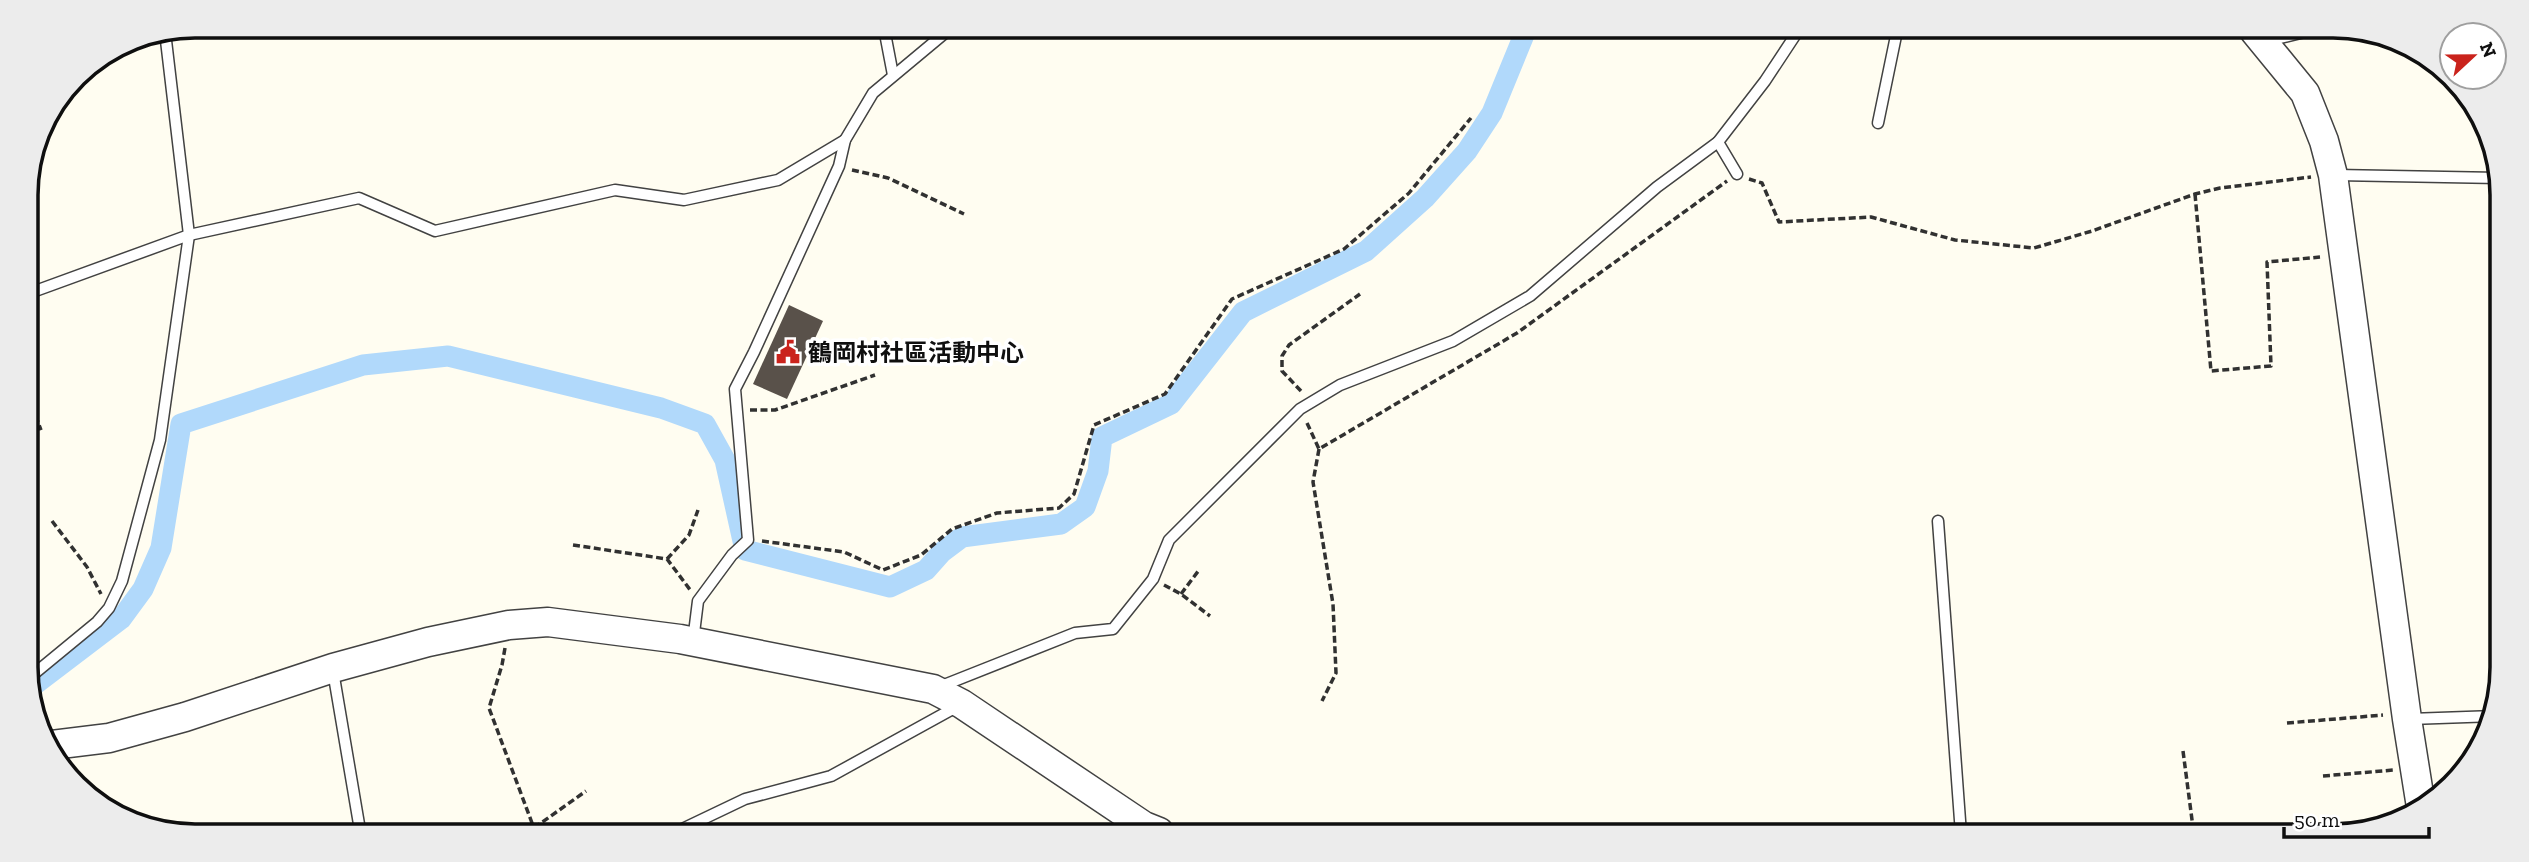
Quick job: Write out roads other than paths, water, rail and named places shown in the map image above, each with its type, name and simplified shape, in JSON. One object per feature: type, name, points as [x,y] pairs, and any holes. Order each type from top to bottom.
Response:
[{"type":"street","points":[[2260,38],[2305,93],[2325,141],[2333,175],[2406,716],[2419,797]]},
{"type":"street","points":[[59,744],[109,738],[333,668],[428,642],[509,625],[548,622],[692,642],[933,689],[962,704],[1139,824]]},
{"type":"lane","points":[[933,689],[1076,633],[1113,629],[1153,579],[1169,540],[1300,409],[1340,385],[1453,341],[1530,296],[1657,187],[1718,142],[1765,81],[1793,38]]},
{"type":"lane","points":[[1878,123],[1896,38]]},
{"type":"lane","points":[[886,39],[893,75]]},
{"type":"lane","points":[[692,642],[698,601],[732,555],[748,540],[735,389],[839,166],[845,140],[873,93],[938,39]]},
{"type":"lane","points":[[38,670],[97,622],[109,608],[122,581],[160,440],[189,235],[166,42]]},
{"type":"lane","points":[[39,290],[189,235],[359,198],[435,231],[615,190],[684,200],[778,180],[845,140]]},
{"type":"lane","points":[[1718,142],[1737,174]]},
{"type":"lane","points":[[2333,175],[2489,178]]},
{"type":"lane","points":[[1938,521],[1960,823]]},
{"type":"lane","points":[[333,668],[359,824]]},
{"type":"lane","points":[[693,824],[745,799],[831,776],[962,704]]},
{"type":"lane","points":[[2406,716],[2482,716]]},
{"type":"waterway","points":[[40,681],[121,619],[143,589],[161,548],[181,424],[363,365],[448,356],[661,408],[705,424],[725,460],[745,550],[890,587],[926,570],[942,552],[962,537],[1061,524],[1085,507],[1098,471],[1102,437],[1171,404],[1243,312],[1366,251],[1425,198],[1467,151],[1492,113],[1523,38]]},
{"type":"place","name":"鶴岡村社區活動中心","points":[[788,352]]}]
